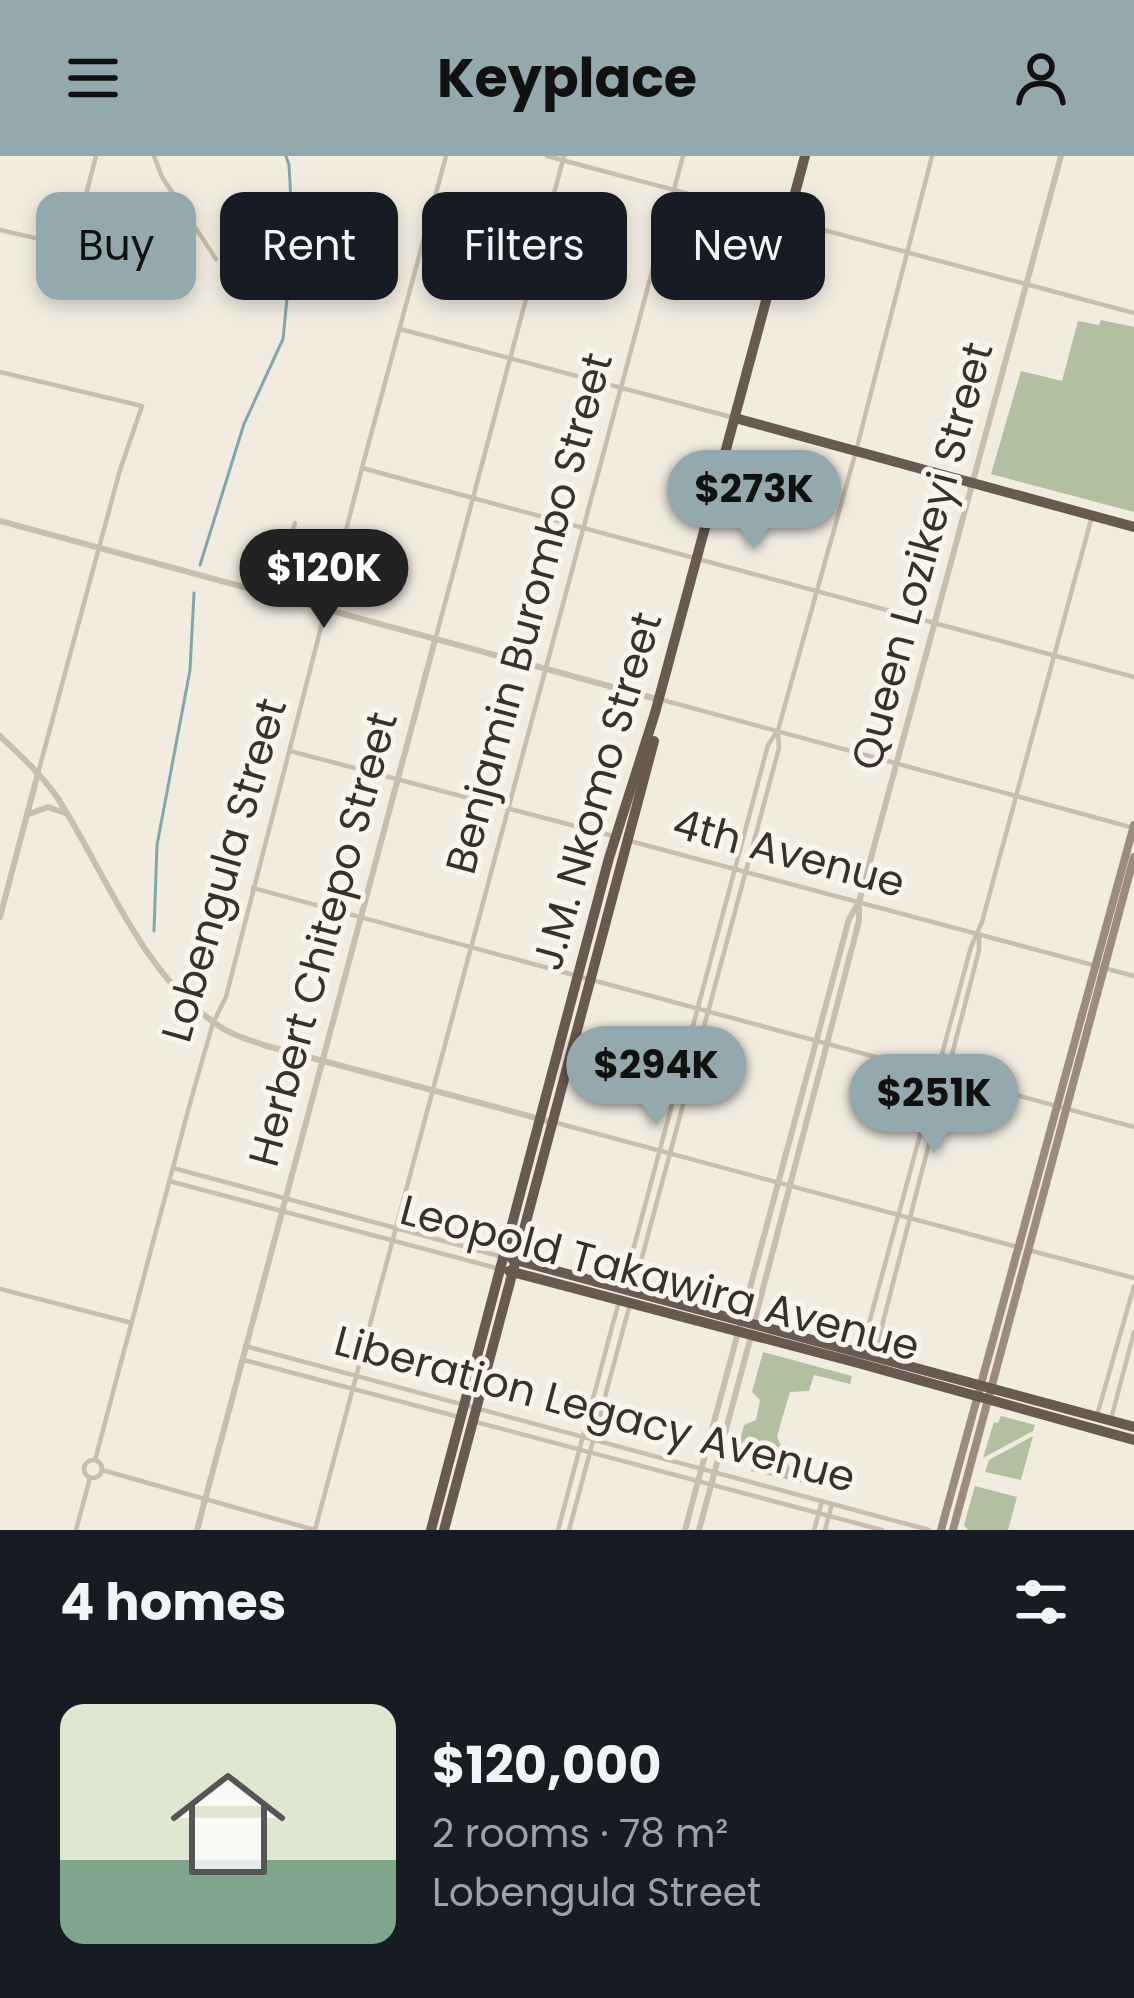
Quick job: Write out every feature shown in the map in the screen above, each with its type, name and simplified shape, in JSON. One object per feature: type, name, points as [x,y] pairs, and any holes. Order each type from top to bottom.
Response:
[{"type":"highway","name":"J.M. Nkomo Street","points":[[795,192],[805,156]]},
{"type":"highway","name":"J.M. Nkomo Street","points":[[444,1530],[501,1263],[539,1119],[584,979],[633,788],[662,700],[767,300]]},
{"type":"highway","points":[[738,419],[1134,527]]},
{"type":"highway","name":"J.M. Nkomo Street","points":[[431,1530],[555,1123],[584,979]]},
{"type":"highway","name":"Leopold Takawira Avenue","points":[[501,1263],[1095,1423],[1134,1440]]},
{"type":"highway","name":"Leopold Takawira Avenue","points":[[1109,1427],[1134,1427]]},
{"type":"main road","points":[[941,1530],[1024,1248],[1134,827]]},
{"type":"main road","points":[[1100,967],[1134,857]]},
{"type":"main road","points":[[953,1530],[984,1392]]},
{"type":"street","points":[[0,230],[69,243],[75,237],[96,156]]},
{"type":"street","points":[[154,156],[162,178],[216,259]]},
{"type":"street","name":"Lobengula Street","points":[[76,1530],[90,1478],[84,1468],[95,1460],[213,1023],[226,997],[446,156]]},
{"type":"street","points":[[547,156],[682,192]]},
{"type":"street","name":"Benjamin Burombo Street","points":[[315,1530],[683,156]]},
{"type":"street","points":[[558,1530],[670,1154],[932,156]]},
{"type":"street","name":"Queen Lozikeyi Street","points":[[859,902],[1061,156]]},
{"type":"street","name":"Herbert Chitepo Street","points":[[197,1530],[563,158]]},
{"type":"street","points":[[825,230],[1134,313]]},
{"type":"street","points":[[400,329],[738,419]]},
{"type":"street","points":[[0,372],[142,406],[98,547],[0,917]]},
{"type":"street","points":[[362,468],[1134,677]]},
{"type":"street","points":[[866,1359],[898,1215],[1092,517]]},
{"type":"street","points":[[0,521],[1134,827]]},
{"type":"street","points":[[275,596],[295,523]]},
{"type":"street","points":[[569,1530],[660,1151],[768,745],[778,730]]},
{"type":"street","points":[[0,736],[38,773],[67,814],[147,949],[174,985],[213,1023],[235,1035],[1024,1248],[1134,1282],[1095,1423]]},
{"type":"street","name":"4th Avenue","points":[[290,751],[1134,976]]},
{"type":"street","points":[[29,814],[48,807],[67,814]]},
{"type":"street","points":[[254,888],[1134,1126]]},
{"type":"street","points":[[699,1530],[779,1183],[849,920],[859,902]]},
{"type":"street","points":[[685,1530],[791,1186],[859,921],[859,902]]},
{"type":"street","points":[[866,1359],[911,1218],[980,947],[979,934]]},
{"type":"street","name":"Leopold Takawira Avenue","points":[[173,1168],[396,1228],[501,1263]]},
{"type":"street","name":"Leopold Takawira Avenue","points":[[170,1181],[392,1241],[501,1263]]},
{"type":"street","points":[[0,1289],[131,1323]]},
{"type":"street","points":[[1109,1427],[1134,1332]]},
{"type":"street","name":"Liberation Legacy Avenue","points":[[245,1346],[357,1376],[579,1450],[882,1530]]},
{"type":"street","name":"Liberation Legacy Avenue","points":[[242,1360],[353,1389],[583,1437],[929,1530]]},
{"type":"street","points":[[90,1478],[98,1477],[102,1470],[95,1460]]},
{"type":"street","points":[[102,1470],[315,1530]]},
{"type":"street","points":[[814,1530],[822,1501]]},
{"type":"street","points":[[825,1530],[832,1504]]},
{"type":"green space","points":[[1101,320],[1134,327],[1134,512],[991,474],[1021,371],[1062,381],[1078,321],[1099,325]]},
{"type":"green space","points":[[763,1352],[852,1376],[850,1384],[814,1375],[809,1391],[790,1392],[777,1436],[790,1469],[827,1478],[825,1485],[751,1471],[751,1456],[738,1447],[744,1425],[756,1420],[760,1400],[752,1392]]},
{"type":"green space","points":[[1001,1416],[1035,1425],[1033,1431],[983,1458],[994,1422]]},
{"type":"green space","points":[[1033,1436],[1021,1480],[985,1472],[989,1460]]},
{"type":"green space","points":[[975,1486],[1017,1497],[1008,1530],[968,1530],[964,1525]]},
{"type":"waterway","points":[[200,565],[244,424],[283,339],[293,238],[286,156]]},
{"type":"waterway","points":[[154,931],[157,845],[190,670],[194,593]]}]
